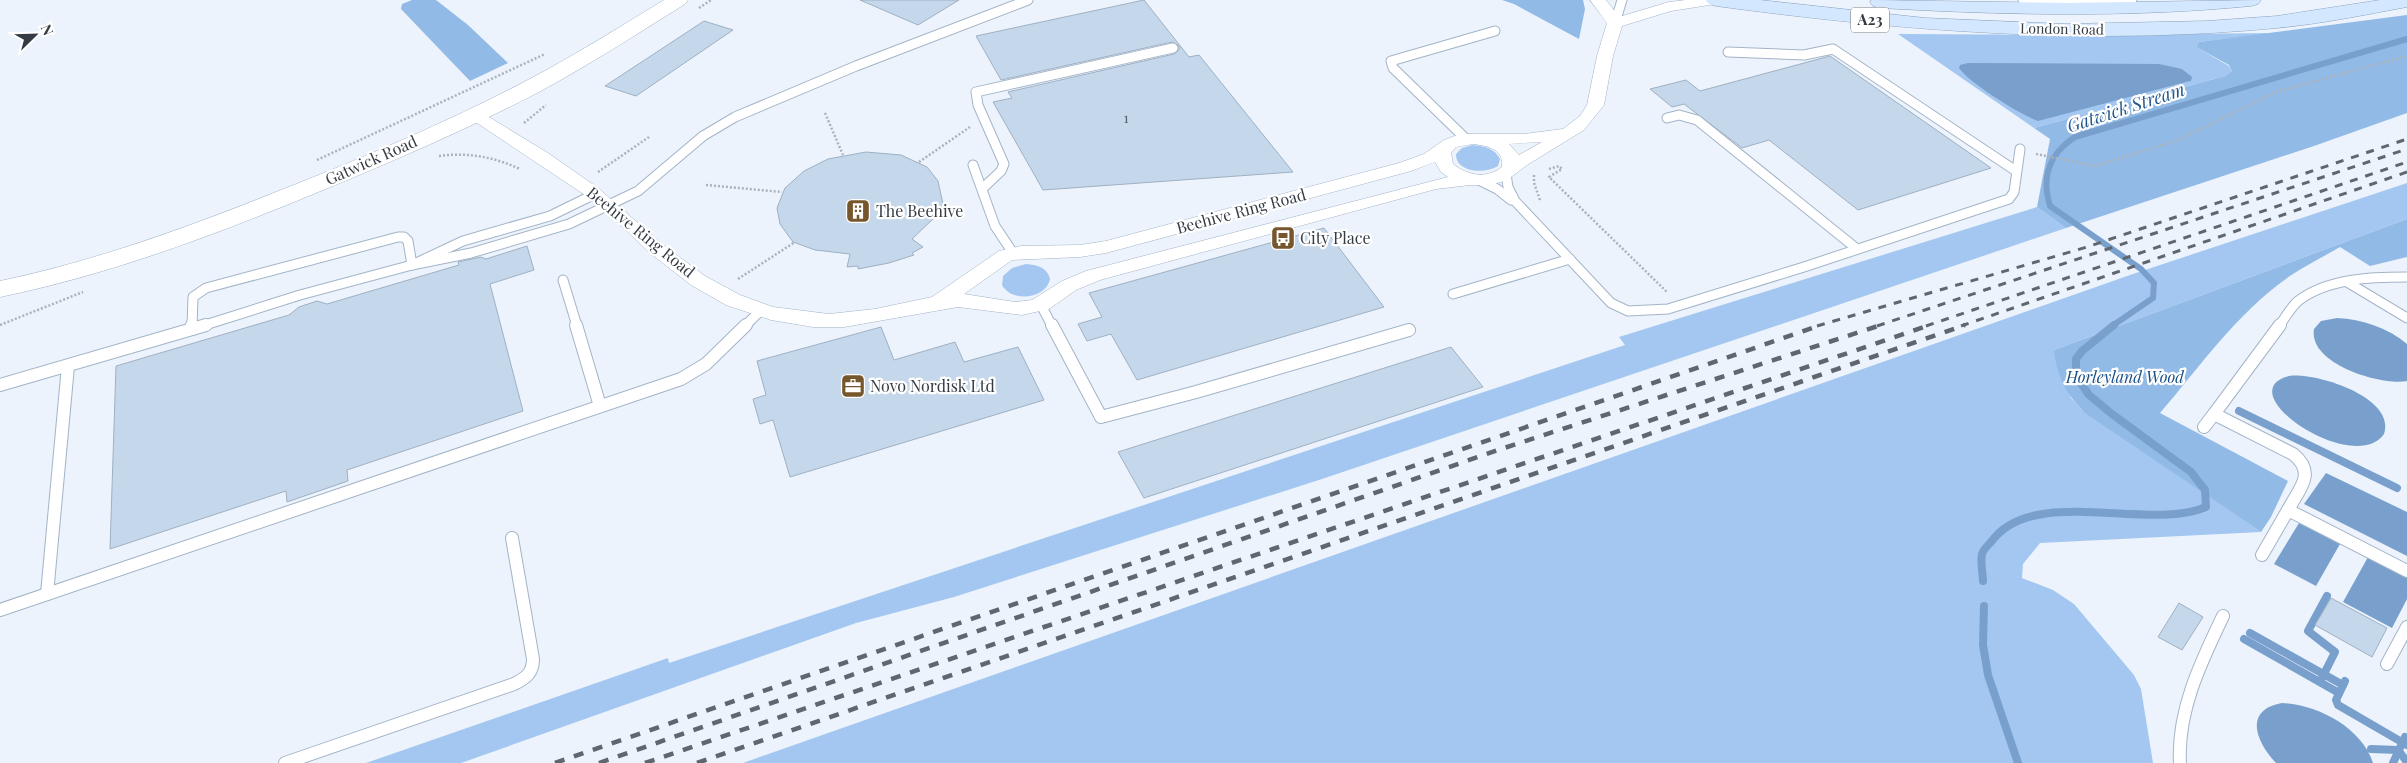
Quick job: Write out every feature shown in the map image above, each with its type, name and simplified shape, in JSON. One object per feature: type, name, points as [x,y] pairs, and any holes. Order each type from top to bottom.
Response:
[{"type":"main road","name":"London Road","points":[[1717,0],[1875,21],[2024,29],[2100,30],[2171,29],[2278,22],[2407,1]]},
{"type":"main road","name":"London Road","points":[[1855,0],[2009,9],[2104,10],[2192,6],[2251,0]]},
{"type":"street","name":"Gatwick Road","points":[[0,295],[148,248],[315,185],[473,115],[568,67],[678,0]]},
{"type":"street","points":[[1598,0],[1615,23]]},
{"type":"street","points":[[1615,23],[1669,7],[1717,0]]},
{"type":"street","points":[[1571,130],[1530,139],[1470,139],[1448,145],[1443,151],[1442,158],[1444,164],[1456,174],[1476,180],[1495,179],[1509,172],[1571,130],[1586,119],[1595,106],[1615,23]]},
{"type":"street","name":"Beehive Ring Road","points":[[473,115],[537,152],[581,183],[603,200],[663,255],[716,292],[743,306],[794,318],[832,320],[866,317],[939,302],[998,305],[1018,309],[1041,305],[1054,298],[1063,290],[1093,275],[1434,184],[1476,180]]},
{"type":"street","points":[[1470,139],[1488,140],[1504,148],[1512,158],[1509,172]]},
{"type":"street","name":"Beehive Ring Road","points":[[939,302],[982,272],[994,261],[1020,253],[1080,251],[1106,247],[1405,167],[1430,158],[1448,145]]},
{"type":"street","points":[[1020,253],[1047,255],[1061,264],[1066,277],[1063,290]]},
{"type":"street","points":[[982,272],[981,291],[988,299],[998,305]]},
{"type":"street","name":"Gatwick Road","points":[[0,289],[46,279]]},
{"type":"lane","points":[[412,265],[463,241],[638,191],[703,136],[743,113],[864,62],[1028,0]]},
{"type":"lane","points":[[1615,23],[1622,0]]},
{"type":"lane","points":[[2023,0],[2132,0]]},
{"type":"lane","points":[[1470,139],[1393,68],[1391,61],[1495,31]]},
{"type":"lane","points":[[983,188],[1001,171],[1004,164],[978,105],[976,92],[1173,48]]},
{"type":"lane","points":[[1728,52],[1804,55],[1833,49],[2016,171]]},
{"type":"lane","points":[[1667,118],[1679,115],[1697,120],[1857,249]]},
{"type":"lane","points":[[1476,180],[1497,188],[1520,207],[1611,303],[1622,310],[1643,311],[1680,305],[2009,199],[2014,192],[2020,149]]},
{"type":"lane","points":[[973,165],[983,188],[995,226],[1020,253]]},
{"type":"lane","points":[[1509,172],[1508,187],[1520,207]]},
{"type":"lane","points":[[0,385],[192,329],[300,294],[412,265],[471,253],[569,224],[603,200]]},
{"type":"lane","points":[[192,329],[194,297],[206,288],[398,237],[404,237],[408,241],[412,265]]},
{"type":"lane","points":[[1453,294],[1570,259]]},
{"type":"lane","points":[[2204,427],[2293,306],[2316,291],[2347,282],[2379,277],[2407,277]]},
{"type":"lane","points":[[562,280],[600,406]]},
{"type":"lane","points":[[2347,282],[2407,318]]},
{"type":"lane","points":[[1041,305],[1101,416],[1196,392],[1409,330]]},
{"type":"lane","points":[[0,610],[666,384],[691,374],[706,364],[760,311]]},
{"type":"lane","points":[[47,594],[68,366]]},
{"type":"lane","points":[[2214,414],[2293,454],[2303,461],[2306,466],[2306,475],[2262,556]]},
{"type":"lane","points":[[2288,510],[2407,571]]},
{"type":"lane","points":[[285,763],[514,684],[530,675],[533,659],[512,538]]},
{"type":"lane","points":[[2180,763],[2178,744],[2182,722],[2206,650],[2223,616]]},
{"type":"lane","points":[[2387,664],[2407,627]]},
{"type":"path","points":[[311,162],[547,53]]},
{"type":"path","points":[[2037,154],[2068,162],[2095,166],[2178,140],[2276,92],[2407,56]]},
{"type":"path","points":[[826,113],[843,155]]},
{"type":"path","points":[[919,162],[974,124]]},
{"type":"path","points":[[581,183],[649,137]]},
{"type":"path","points":[[1533,220],[1551,215],[1542,205],[1536,194],[1534,173],[1559,166],[1562,169],[1549,177],[1680,305]]},
{"type":"path","points":[[706,186],[782,192]]},
{"type":"path","points":[[716,292],[794,242]]},
{"type":"shaded area","points":[[2275,33],[2199,42],[2196,47],[2229,66],[2232,71],[2225,76],[2034,128],[1898,34],[2063,35]]},
{"type":"shaded area","points":[[1968,63],[2159,64],[2182,69],[2192,77],[2191,81],[2038,121],[2008,106],[1973,82],[1959,68],[1960,65]]},
{"type":"shaded area","points":[[1472,145],[1485,147],[1495,152],[1500,159],[1498,166],[1479,171],[1461,165],[1457,160],[1456,154],[1462,148]]},
{"type":"shaded area","points":[[2407,183],[2407,219],[2054,350],[2071,398],[2081,409],[2261,532],[2040,543],[2023,564],[2022,578],[2053,590],[2074,604],[2134,675],[2141,689],[2153,763],[743,763],[2130,275]]},
{"type":"shaded area","points":[[2037,207],[2066,228],[1325,478],[954,597],[856,623],[461,763],[366,763],[668,658],[669,663],[1625,345],[1619,337]]},
{"type":"shaded area","points":[[1026,264],[1038,266],[1047,272],[1050,279],[1047,286],[1042,291],[1028,296],[1021,296],[1007,291],[1002,285],[1003,276],[1012,268]]},
{"type":"shaded area","points":[[2337,318],[2356,320],[2374,325],[2392,333],[2407,344],[2407,381],[2395,382],[2365,376],[2348,370],[2322,353],[2315,341],[2314,329],[2321,321]]},
{"type":"shaded area","points":[[2289,376],[2316,378],[2334,383],[2366,398],[2378,409],[2384,421],[2384,434],[2369,445],[2348,445],[2324,439],[2302,427],[2284,413],[2273,398],[2274,385]]},
{"type":"shaded area","points":[[2326,473],[2407,512],[2407,556],[2304,504]]},
{"type":"shaded area","points":[[2299,523],[2340,544],[2316,586],[2274,564]]},
{"type":"shaded area","points":[[2368,557],[2407,577],[2407,599],[2392,628],[2343,602]]},
{"type":"shaded area","points":[[2282,703],[2310,708],[2336,720],[2359,739],[2373,763],[2276,763],[2263,746],[2257,728],[2262,712]]},
{"type":"green space","points":[[412,0],[436,0],[468,25],[508,63],[470,81],[401,9],[402,4]]},
{"type":"green space","points":[[1502,0],[1583,0],[1585,9],[1579,39],[1514,4]]},
{"type":"green space","points":[[2407,15],[2407,113],[2314,146],[2066,228],[2037,207],[2050,139],[2034,128],[2225,76],[2232,71],[2229,65],[2196,47],[2199,42]]},
{"type":"green space","name":"Horleyland Wood","points":[[2407,219],[2407,257],[2370,266],[2340,247],[2299,270],[2274,288],[2238,321],[2160,413],[2288,481],[2271,517],[2261,532],[2088,415],[2081,409],[2064,386],[2057,368],[2054,350]]},
{"type":"building","points":[[860,0],[959,0],[918,25]]},
{"type":"building","points":[[1144,0],[1189,57],[1199,55],[1293,172],[1043,190],[993,102],[1012,98],[1008,92],[1174,54],[1179,50],[1179,46],[1172,42],[1001,80],[976,36]]},
{"type":"building","points":[[704,21],[733,30],[636,96],[605,86]]},
{"type":"building","points":[[1830,56],[1991,168],[1858,210],[1769,140],[1742,148],[1684,104],[1672,107],[1650,89],[1686,80],[1700,91]]},
{"type":"building","name":"The Beehive","points":[[866,152],[901,155],[927,167],[938,181],[943,204],[934,218],[912,239],[923,247],[912,253],[914,255],[889,263],[858,269],[858,266],[847,267],[850,254],[815,250],[793,242],[780,224],[777,208],[785,188],[804,171],[828,159]]},
{"type":"building","points":[[1324,228],[1384,307],[1137,380],[1111,334],[1087,341],[1078,324],[1102,317],[1089,293]]},
{"type":"building","points":[[527,246],[534,270],[490,284],[523,411],[347,470],[348,481],[287,502],[286,491],[110,549],[116,366],[289,315],[299,307],[317,301],[327,304],[459,265],[458,262],[481,257],[486,259]]},
{"type":"building","points":[[881,327],[894,360],[955,342],[964,362],[1018,347],[1044,400],[790,477],[773,420],[760,424],[753,399],[766,395],[757,361]]},
{"type":"building","points":[[1451,347],[1483,387],[1144,498],[1118,452]]},
{"type":"building","points":[[2331,598],[2387,628],[2372,657],[2315,625]]},
{"type":"building","points":[[2179,603],[2203,617],[2182,650],[2158,637]]},
{"type":"waterway","name":"Gatwick Stream","points":[[2112,326],[2153,298],[2154,283],[2141,269],[2050,206],[2046,185],[2049,167],[2053,158],[2066,144],[2075,137],[2407,39]]},
{"type":"waterway","name":"Gatwick Stream","points":[[1983,581],[1981,557],[1986,548],[2010,525],[2034,516],[2062,512],[2153,515],[2182,513],[2206,507],[2205,490],[2191,472],[2089,395],[2076,376],[2076,359],[2082,351],[2114,325]]},
{"type":"waterway","points":[[2239,411],[2397,488]]},
{"type":"waterway","points":[[2324,674],[2335,652],[2308,631],[2327,596]]},
{"type":"waterway","name":"Gatwick Stream","points":[[1984,606],[1983,645],[1988,675],[2018,763]]},
{"type":"waterway","points":[[2250,633],[2324,674]]},
{"type":"waterway","points":[[2244,639],[2339,693]]},
{"type":"waterway","points":[[2320,682],[2324,674]]},
{"type":"waterway","points":[[2324,674],[2343,685]]},
{"type":"waterway","points":[[2345,681],[2336,700],[2338,705],[2403,742]]},
{"type":"waterway","points":[[2403,742],[2405,737]]},
{"type":"waterway","points":[[2399,751],[2403,742]]},
{"type":"waterway","points":[[2403,742],[2407,745]]},
{"type":"waterway","points":[[2371,749],[2399,751]]},
{"type":"waterway","points":[[2393,763],[2399,751]]},
{"type":"waterway","points":[[2399,751],[2407,762]]},
{"type":"railway","points":[[1817,326],[2087,247],[2407,139]]},
{"type":"railway","points":[[1877,326],[2407,149]]},
{"type":"railway","points":[[1926,326],[2407,162]]},
{"type":"railway","points":[[1961,326],[2407,172]]},
{"type":"railway","points":[[555,763],[1821,325]]},
{"type":"railway","points":[[599,763],[1498,450],[1881,325]]},
{"type":"railway","points":[[645,763],[1930,325]]},
{"type":"railway","points":[[697,763],[1965,325]]},
{"type":"place","name":"The Beehive","points":[[858,211]]},
{"type":"place","name":"City Place","points":[[1283,238]]},
{"type":"place","name":"Novo Nordisk Ltd","points":[[853,386]]}]
